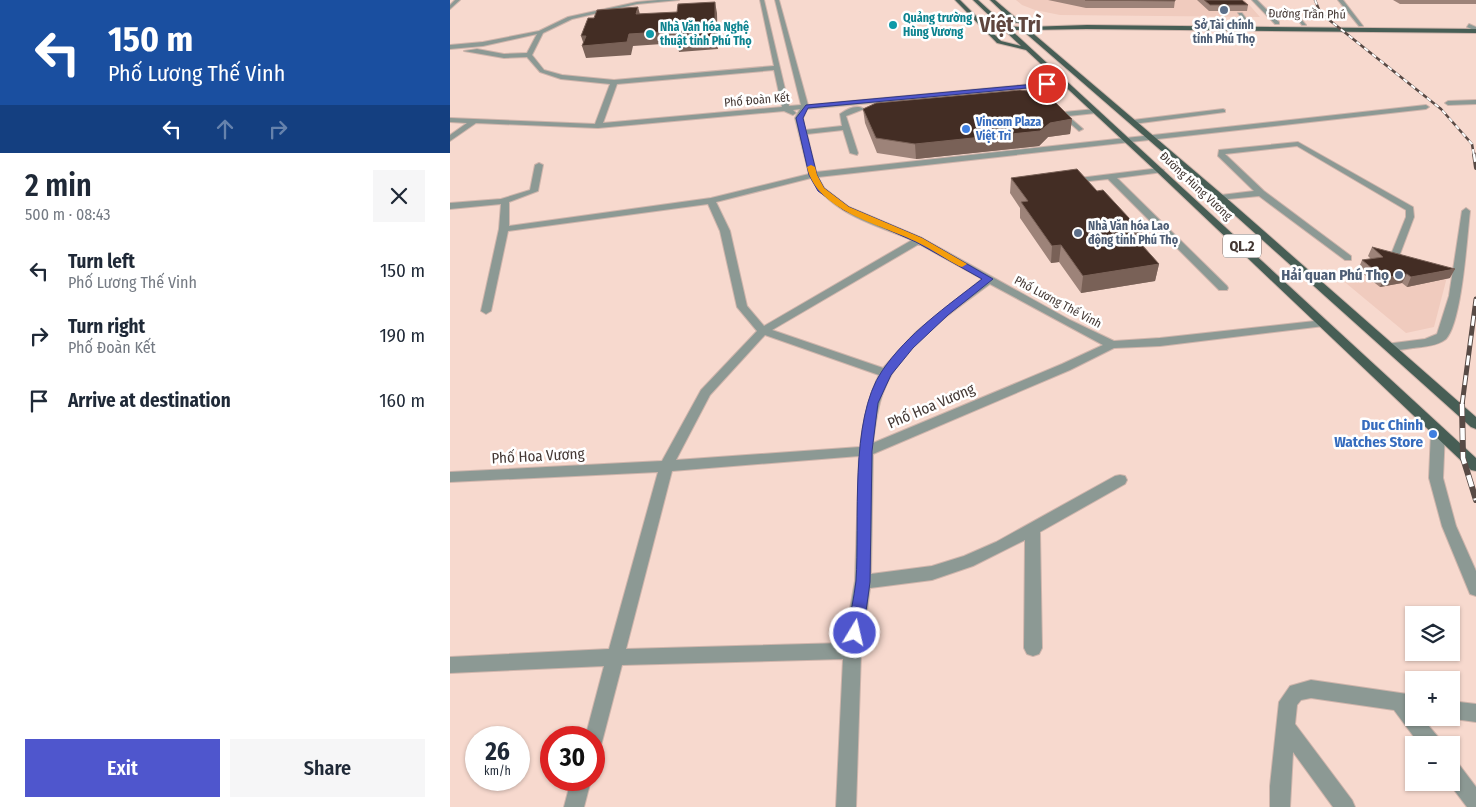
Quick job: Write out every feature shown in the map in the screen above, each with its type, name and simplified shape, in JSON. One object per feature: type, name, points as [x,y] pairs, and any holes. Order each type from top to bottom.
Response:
[{"type":"main road","points":[[956,0],[999,42],[1029,49]]},
{"type":"main road","name":"QL.2","points":[[974,0],[998,22],[995,23],[996,26],[1006,29]]},
{"type":"main road","name":"Đường Hùng Vương","points":[[992,0],[1221,198],[1476,424]]},
{"type":"main road","points":[[998,22],[1019,23],[1037,21]]},
{"type":"main road","name":"Đường Trần Phú","points":[[1056,21],[1469,26]]},
{"type":"main road","points":[[1006,29],[1019,23]]},
{"type":"main road","name":"Đường Trần Phú","points":[[1019,23],[1476,29]]},
{"type":"main road","name":"Đường Hùng Vương","points":[[1006,29],[1127,139],[1476,466]]},
{"type":"street","points":[[450,8],[458,0]]},
{"type":"street","points":[[450,47],[483,44],[540,32],[570,18],[637,1],[677,0]]},
{"type":"street","points":[[762,0],[786,109],[799,118],[806,107],[777,0]]},
{"type":"street","points":[[1254,0],[1277,24]]},
{"type":"street","points":[[1340,0],[1361,24]]},
{"type":"street","points":[[1293,13],[1304,24]]},
{"type":"street","points":[[1240,14],[1248,23]]},
{"type":"street","points":[[768,26],[784,25]]},
{"type":"street","points":[[1469,26],[1476,29]]},
{"type":"street","points":[[529,55],[540,32]]},
{"type":"street","points":[[477,51],[483,44]]},
{"type":"street","points":[[450,53],[477,51],[498,55],[529,55]]},
{"type":"street","points":[[529,55],[542,71],[561,77],[614,82],[777,68]]},
{"type":"street","points":[[598,126],[614,82]]},
{"type":"street","name":"Phố Đoàn Kết","points":[[450,120],[598,126],[1065,83]]},
{"type":"street","points":[[854,153],[842,115],[851,110],[1029,94],[1044,97],[1080,129]]},
{"type":"street","points":[[1448,103],[1476,102]]},
{"type":"street","points":[[504,229],[711,201],[813,175],[1426,107]]},
{"type":"street","points":[[1063,114],[1096,111]]},
{"type":"street","points":[[1133,122],[1223,111]]},
{"type":"street","name":"Phố Lương Thế Vinh","points":[[799,118],[813,175],[821,189],[846,209],[919,240],[1112,345]]},
{"type":"street","points":[[450,139],[474,121]]},
{"type":"street","points":[[803,132],[846,128]]},
{"type":"street","points":[[1348,258],[1261,193],[1222,152],[1294,144],[1302,145],[1410,209],[1410,217],[1397,252]]},
{"type":"street","points":[[450,206],[503,201],[534,191],[540,165]]},
{"type":"street","points":[[1061,182],[1160,170]]},
{"type":"street","points":[[1110,176],[1224,288]]},
{"type":"street","points":[[1221,198],[1261,193]]},
{"type":"street","points":[[486,311],[504,229],[505,202],[503,201]]},
{"type":"street","points":[[711,201],[725,231],[742,307],[763,331],[886,373]]},
{"type":"street","points":[[1390,347],[1434,341],[1442,336],[1449,316],[1466,211]]},
{"type":"street","points":[[597,726],[666,466],[705,393],[763,331],[919,240]]},
{"type":"street","points":[[846,807],[852,650],[863,582],[866,451],[872,403],[886,373],[910,346],[945,313],[989,279]]},
{"type":"street","name":"Phố Hoa Vương","points":[[450,477],[666,466],[866,451],[1066,367],[1112,345],[1324,323]]},
{"type":"street","points":[[1438,430],[1436,478],[1449,526],[1476,589]]},
{"type":"street","points":[[863,582],[932,573],[968,561],[1120,480]]},
{"type":"street","points":[[1032,528],[1033,648]]},
{"type":"street","points":[[450,665],[617,656],[852,650]]},
{"type":"street","points":[[1280,807],[1280,786],[1288,702],[1296,692],[1311,689],[1405,703]]},
{"type":"street","points":[[1460,711],[1476,713]]},
{"type":"street","points":[[1286,727],[1345,807]]},
{"type":"street","points":[[1460,782],[1476,803]]},
{"type":"street","points":[[574,807],[578,791]]},
{"type":"shaded area","points":[[1016,0],[1245,0],[1260,17],[1060,15],[1035,10],[1022,5]]},
{"type":"shaded area","points":[[1394,263],[1447,277],[1434,327],[1406,333],[1335,274]]},
{"type":"building","points":[[1085,0],[1175,0],[1175,1]]},
{"type":"building","points":[[1204,0],[1242,0],[1248,5],[1210,5]]},
{"type":"building","points":[[715,2],[715,37],[676,39],[677,31],[629,34],[627,42],[582,46],[586,36],[581,36],[588,18],[594,18],[597,10],[638,7],[636,14],[677,12],[678,4]]},
{"type":"building","name":"Vincom Plaza Việt Trì","points":[[1020,90],[1036,92],[1042,99],[1051,98],[1072,119],[1050,123],[1040,131],[915,144],[876,138],[863,109],[876,103]]},
{"type":"building","name":"Nhà Văn hóa Lao động tỉnh Phú Thọ","points":[[1077,169],[1097,191],[1103,190],[1142,232],[1132,234],[1159,264],[1083,276],[1061,245],[1052,246],[1021,202],[1028,201],[1011,178]]},
{"type":"building","points":[[1372,247],[1455,269],[1411,277],[1407,274],[1384,278],[1362,260],[1383,257]]},
{"type":"railway","points":[[1315,0],[1320,12],[1328,19],[1441,109],[1472,144],[1474,156]]},
{"type":"railway","points":[[1474,154],[1476,168]]},
{"type":"railway","points":[[1462,405],[1476,299]]},
{"type":"railway","points":[[1462,405],[1463,458],[1476,500]]},
{"type":"slow traffic","points":[[811,167],[821,189],[846,209],[919,240],[962,264]]},
{"type":"place","name":"Sở Tài chính tỉnh Phú Thọ","points":[[1224,10]]},
{"type":"place","name":"Quảng trường Hùng Vương","points":[[893,25]]},
{"type":"place","name":"Nhà Văn hóa Nghệ thuật tỉnh Phú Thọ","points":[[650,34]]},
{"type":"place","name":"Vincom Plaza Việt Trì","points":[[966,129]]},
{"type":"place","name":"Nhà Văn hóa Lao động tỉnh Phú Thọ","points":[[1078,233]]},
{"type":"place","name":"Hải quan Phú Thọ","points":[[1399,275]]},
{"type":"place","name":"Duc Chinh Watches Store","points":[[1433,434]]},
{"type":"district","name":"Việt Trì","points":[[1010,25]]},
{"type":"route","points":[[855,633],[863,582],[866,451],[872,403],[886,373],[910,346],[945,313],[989,279],[919,240],[846,209],[821,189],[813,175],[799,118],[806,107],[1047,84]]}]
